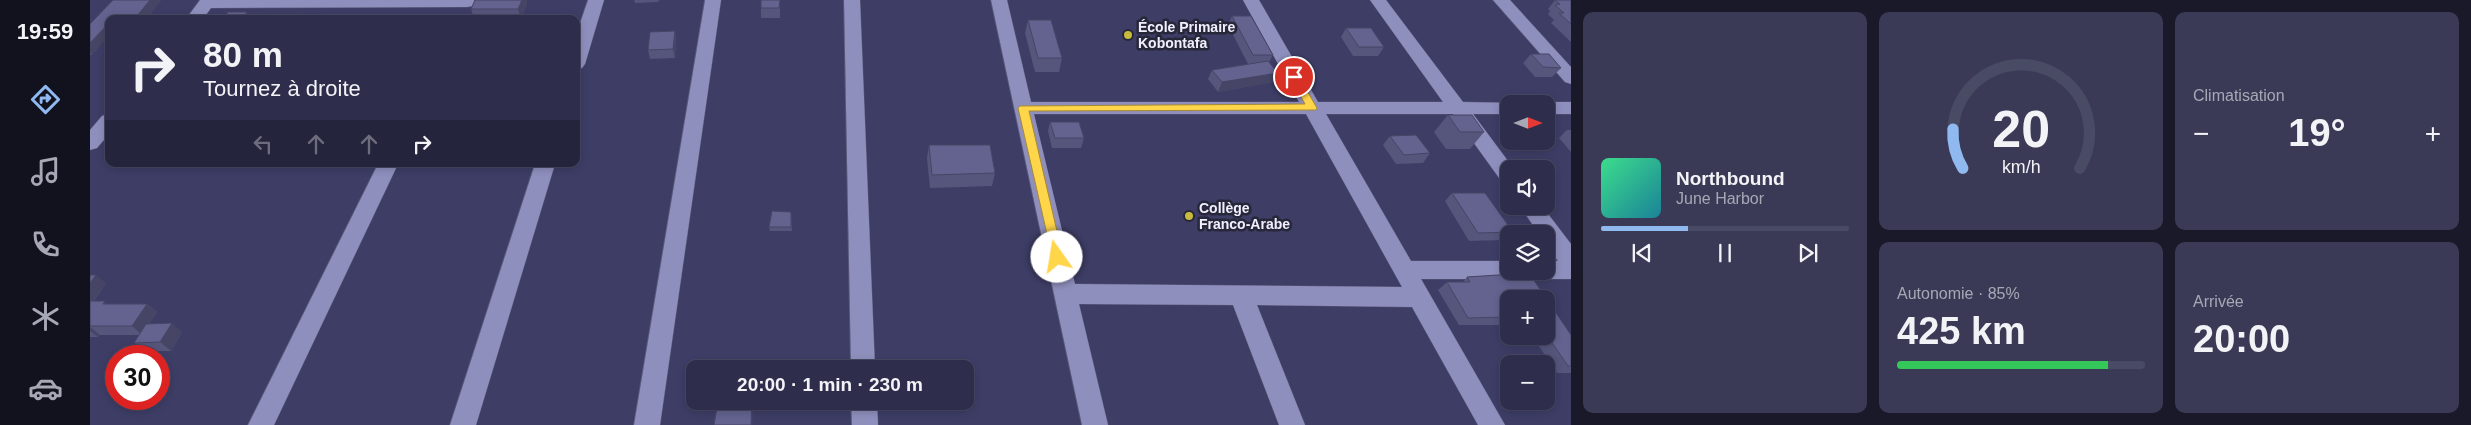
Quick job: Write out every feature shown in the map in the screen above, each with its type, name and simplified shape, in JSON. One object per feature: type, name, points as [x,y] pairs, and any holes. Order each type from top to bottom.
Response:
[{"type":"street","points":[[580,51],[596,0]]},
{"type":"street","points":[[647,425],[713,0]]},
{"type":"street","points":[[852,0],[863,360]]},
{"type":"street","points":[[999,0],[1095,425]]},
{"type":"street","points":[[1251,0],[1492,425]]},
{"type":"street","points":[[1378,0],[1500,165]]},
{"type":"street","points":[[1501,0],[1571,78]]},
{"type":"street","points":[[197,15],[208,1],[468,1],[461,15]]},
{"type":"street","points":[[1023,108],[1500,108]]},
{"type":"street","points":[[1555,108],[1571,108]]},
{"type":"street","points":[[90,143],[105,126]]},
{"type":"street","points":[[261,425],[387,167]]},
{"type":"street","points":[[463,425],[544,167]]},
{"type":"street","points":[[1537,215],[1571,261]]},
{"type":"street","points":[[1404,270],[1500,270]]},
{"type":"street","points":[[1555,270],[1571,270]]},
{"type":"street","points":[[1066,294],[1419,296]]},
{"type":"street","points":[[1241,295],[1292,425]]},
{"type":"street","points":[[864,410],[865,425]]},
{"type":"building","points":[[113,0],[150,0],[138,15],[105,15],[105,27],[90,43],[90,24]]},
{"type":"building","points":[[475,0],[522,0],[518,9],[471,9]]},
{"type":"building","points":[[761,0],[780,0],[779,8],[761,8]]},
{"type":"building","points":[[1555,0],[1571,0],[1571,24],[1559,13],[1564,13],[1555,5],[1560,4]]},
{"type":"building","points":[[228,12],[247,12],[245,15],[226,15]]},
{"type":"building","points":[[1232,16],[1251,16],[1273,55],[1253,55]]},
{"type":"building","points":[[1028,20],[1051,20],[1062,58],[1038,58]]},
{"type":"building","points":[[1346,28],[1371,28],[1384,47],[1359,47]]},
{"type":"building","points":[[675,31],[673,49],[648,50],[650,32]]},
{"type":"building","points":[[1531,54],[1549,54],[1561,68],[1543,67]]},
{"type":"building","points":[[1268,61],[1278,73],[1222,82],[1212,70]]},
{"type":"building","points":[[1448,115],[1472,115],[1484,132],[1460,132]]},
{"type":"building","points":[[1050,122],[1079,122],[1084,138],[1055,138]]},
{"type":"building","points":[[1416,135],[1430,153],[1404,155],[1390,136]]},
{"type":"building","points":[[929,145],[990,145],[995,173],[932,175]]},
{"type":"building","points":[[1452,193],[1485,193],[1508,225],[1500,225],[1500,232],[1478,233]]},
{"type":"building","points":[[772,211],[791,212],[791,227],[769,227]]},
{"type":"building","points":[[90,275],[96,275],[90,283]]},
{"type":"building","points":[[1500,275],[1500,280],[1534,280],[1541,290],[1500,290],[1500,317],[1468,318],[1447,282],[1470,282],[1467,277]]},
{"type":"building","points":[[90,301],[105,301],[103,304],[147,304],[132,326],[90,326]]},
{"type":"building","points":[[1555,311],[1571,335],[1571,366],[1568,366],[1554,345]]},
{"type":"building","points":[[172,323],[160,342],[134,343],[146,324]]},
{"type":"building","points":[[716,410],[752,410],[751,425],[714,425]]},
{"type":"place","name":"École Primaire Kobontafa","points":[[1128,35]]},
{"type":"place","name":"Collège Franco-Arabe","points":[[1189,216]]},
{"type":"route","points":[[1057,257],[1023,108],[1312,108],[1294,77]]}]
